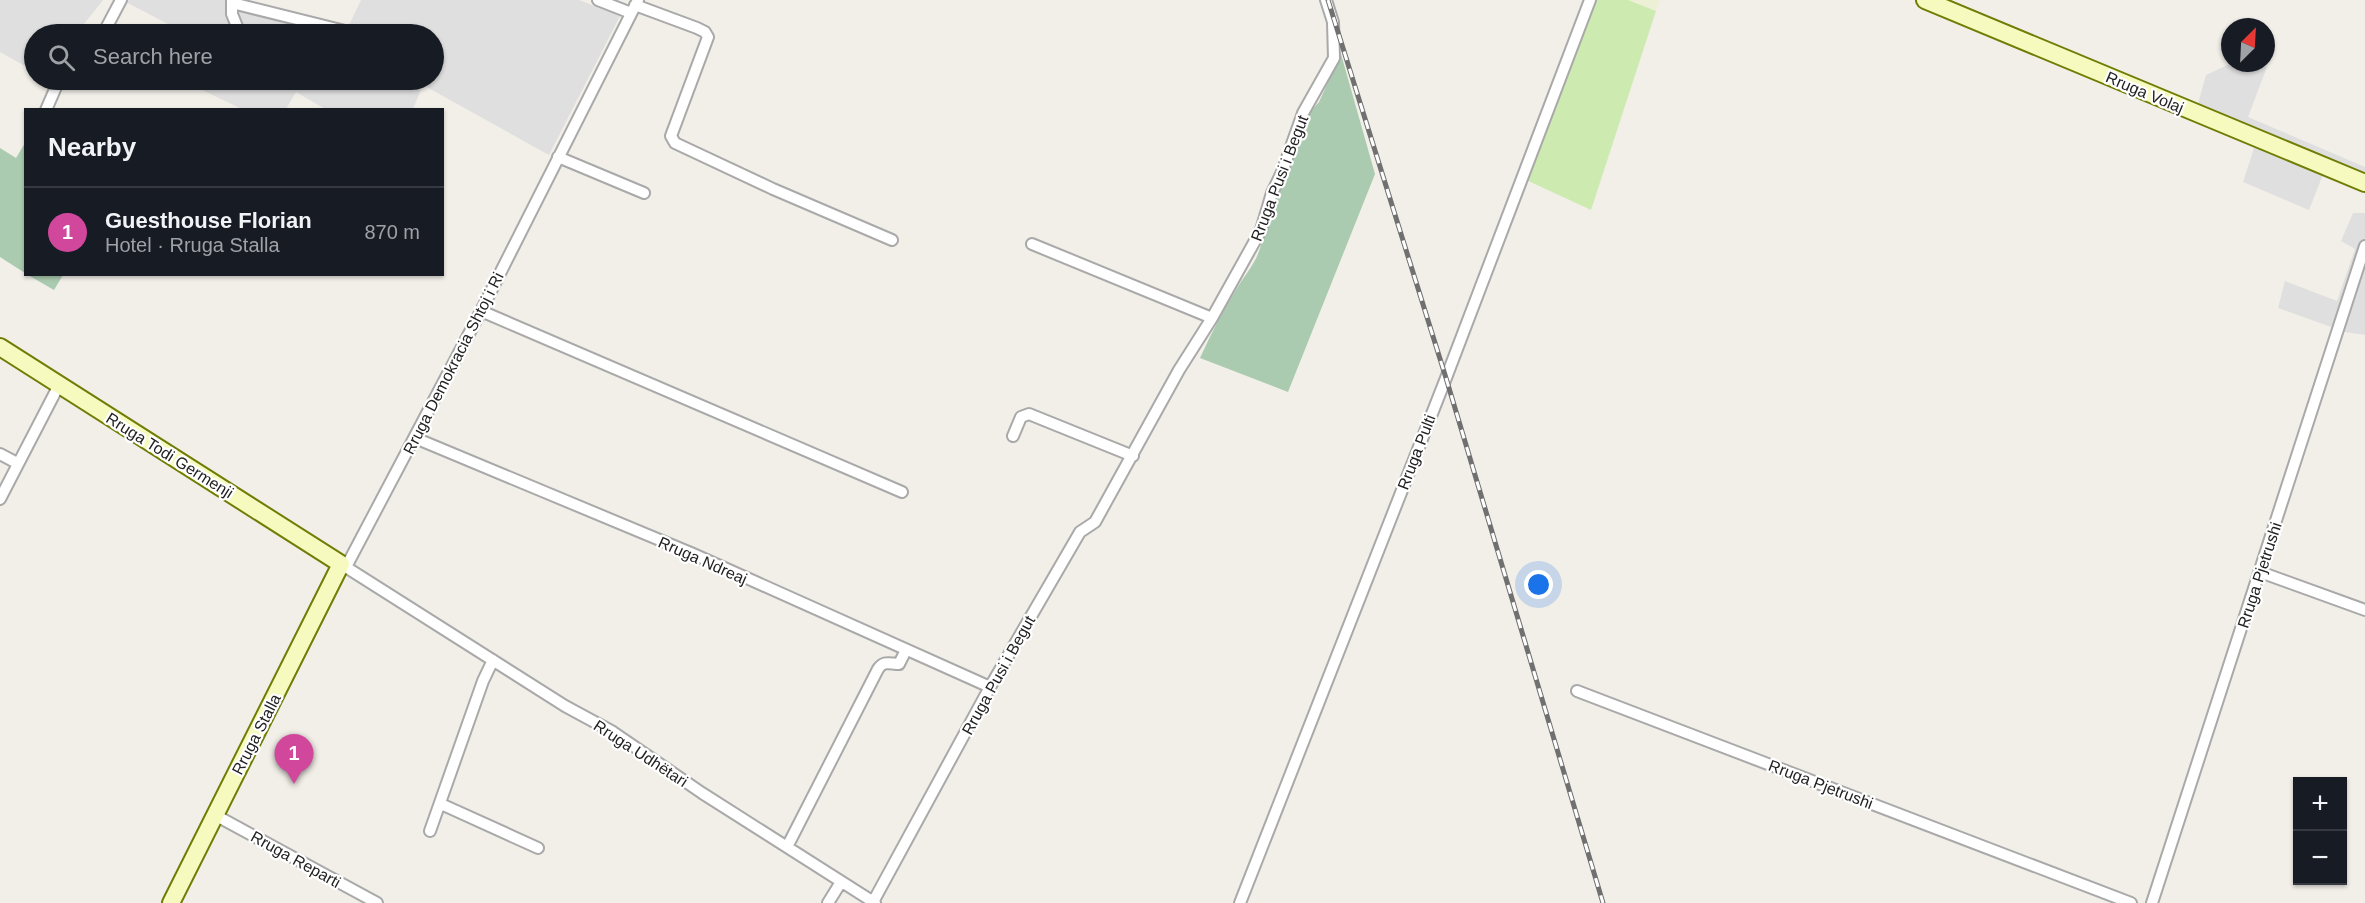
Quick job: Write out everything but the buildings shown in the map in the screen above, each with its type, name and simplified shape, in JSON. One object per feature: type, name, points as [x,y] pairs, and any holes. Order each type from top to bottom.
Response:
[{"type":"street","points":[[108,24],[121,0]]},
{"type":"street","points":[[598,0],[635,6],[697,28],[705,32],[708,37],[671,136],[675,143],[892,240]]},
{"type":"street","name":"Rruga Pusi i Begut","points":[[874,903],[990,687],[1080,532],[1095,522],[1179,370],[1260,234],[1272,193],[1303,113],[1334,58],[1333,22],[1326,0]]},
{"type":"street","name":"Rruga Pulti","points":[[1239,903],[1446,378],[1590,0]]},
{"type":"street","name":"Rruga Volaj","points":[[1925,0],[2365,183]]},
{"type":"street","points":[[236,24],[232,14],[232,1],[319,24]]},
{"type":"street","name":"Rruga Demokracia Shtoj i Ri","points":[[344,566],[415,438],[481,311],[635,6]]},
{"type":"street","points":[[47,108],[55,90]]},
{"type":"street","points":[[558,157],[644,193]]},
{"type":"street","points":[[1032,244],[1212,318]]},
{"type":"street","name":"Rruga Pjetrushi","points":[[2152,903],[2365,246]]},
{"type":"street","points":[[481,311],[902,492]]},
{"type":"street","name":"Rruga Todi Germenji","points":[[0,347],[344,566]]},
{"type":"street","points":[[0,499],[59,385]]},
{"type":"street","points":[[1012,436],[1021,417],[1029,414],[1133,456]]},
{"type":"street","name":"Rruga Ndreaj","points":[[415,438],[691,554],[990,687]]},
{"type":"street","points":[[0,454],[17,463]]},
{"type":"street","name":"Rruga Udhëtari","points":[[344,566],[566,706],[613,732],[702,793],[874,903]]},
{"type":"street","name":"Rruga Stalla","points":[[171,903],[344,566]]},
{"type":"street","points":[[2260,572],[2365,610]]},
{"type":"street","points":[[787,847],[881,664],[886,662],[899,664],[906,650]]},
{"type":"street","points":[[430,831],[483,681],[493,660]]},
{"type":"street","name":"Rruga Pjetrushi","points":[[1577,691],[2132,903]]},
{"type":"street","points":[[441,804],[538,848]]},
{"type":"street","name":"Rruga Reparti","points":[[215,815],[377,903]]},
{"type":"street","points":[[828,903],[841,882]]},
{"type":"shaded area","points":[[0,0],[103,0],[84,24],[24,24],[24,65],[0,52]]},
{"type":"shaded area","points":[[122,0],[247,0],[345,24],[168,24]]},
{"type":"shaded area","points":[[361,0],[579,0],[620,16],[549,155],[432,90],[444,90],[444,24],[349,24]]},
{"type":"shaded area","points":[[2221,68],[2221,72],[2265,72],[2248,117],[2365,167],[2365,190],[2324,172],[2309,210],[2243,182],[2256,142],[2194,118],[2206,75]]},
{"type":"shaded area","points":[[202,90],[421,90],[413,108],[323,108],[296,92],[287,108],[240,108]]},
{"type":"shaded area","points":[[2353,213],[2365,213],[2365,335],[2345,332],[2278,308],[2285,281],[2337,301],[2355,249],[2341,241]]},
{"type":"green space","points":[[1593,0],[1628,0],[1656,11],[1591,210],[1524,179]]},
{"type":"green space","points":[[1628,0],[1660,0],[1656,11]]},
{"type":"green space","points":[[1341,54],[1375,174],[1288,392],[1200,358],[1227,305],[1255,260],[1261,246],[1264,226],[1306,121],[1319,102]]},
{"type":"green space","points":[[24,145],[24,272],[0,257],[0,148],[16,158]]},
{"type":"green space","points":[[30,276],[62,276],[54,290]]},
{"type":"railway","points":[[1328,0],[1446,378],[1603,903]]},
{"type":"place","name":"Guesthouse Florian","points":[[294,784]]}]
